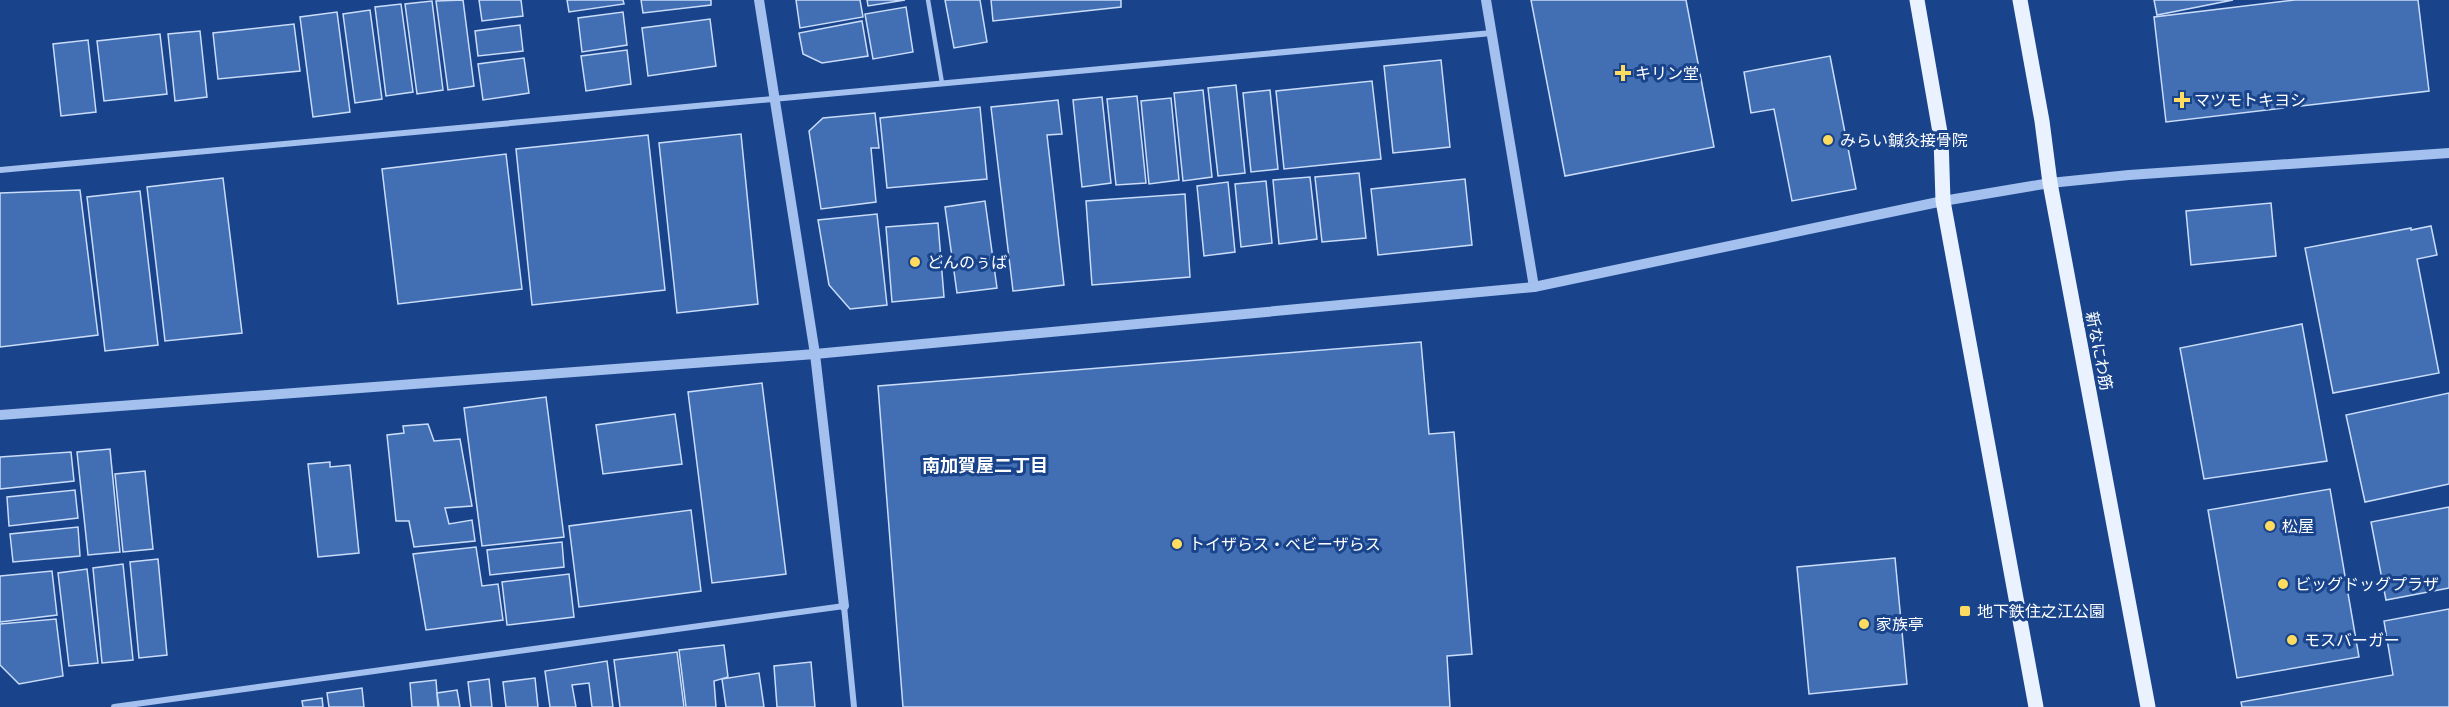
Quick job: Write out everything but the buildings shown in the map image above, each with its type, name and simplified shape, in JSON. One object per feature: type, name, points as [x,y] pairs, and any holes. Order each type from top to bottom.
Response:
[{"type":"main road","points":[[1917,0],[1941,138],[1943,201],[2036,707]]},
{"type":"main road","name":"新なにわ筋","points":[[2020,0],[2050,183],[2148,707]]},
{"type":"street","points":[[759,0],[815,354],[854,707]]},
{"type":"street","points":[[1486,0],[1534,287]]},
{"type":"street","points":[[0,170],[1492,33]]},
{"type":"street","points":[[0,415],[815,354],[1534,287],[1943,201],[2050,183],[2141,174],[2449,153]]},
{"type":"street","points":[[114,707],[844,606]]},
{"type":"lane","points":[[928,0],[942,83]]},
{"type":"place","name":"キリン堂","points":[[1623,73]]},
{"type":"place","name":"マツモトキヨシ","points":[[2182,100]]},
{"type":"place","name":"みらい鍼灸接骨院","points":[[1828,140]]},
{"type":"place","name":"どんのぅば","points":[[915,262]]},
{"type":"place","name":"松屋","points":[[2270,526]]},
{"type":"place","name":"トイザらス・ベビーザらス","points":[[1177,544]]},
{"type":"place","name":"ビッグドッグプラザ","points":[[2283,584]]},
{"type":"place","name":"地下鉄住之江公園","points":[[1965,611]]},
{"type":"place","name":"家族亭","points":[[1864,624]]},
{"type":"place","name":"モスバーガー","points":[[2292,640]]},
{"type":"district","name":"南加賀屋二丁目","points":[[985,465]]}]
